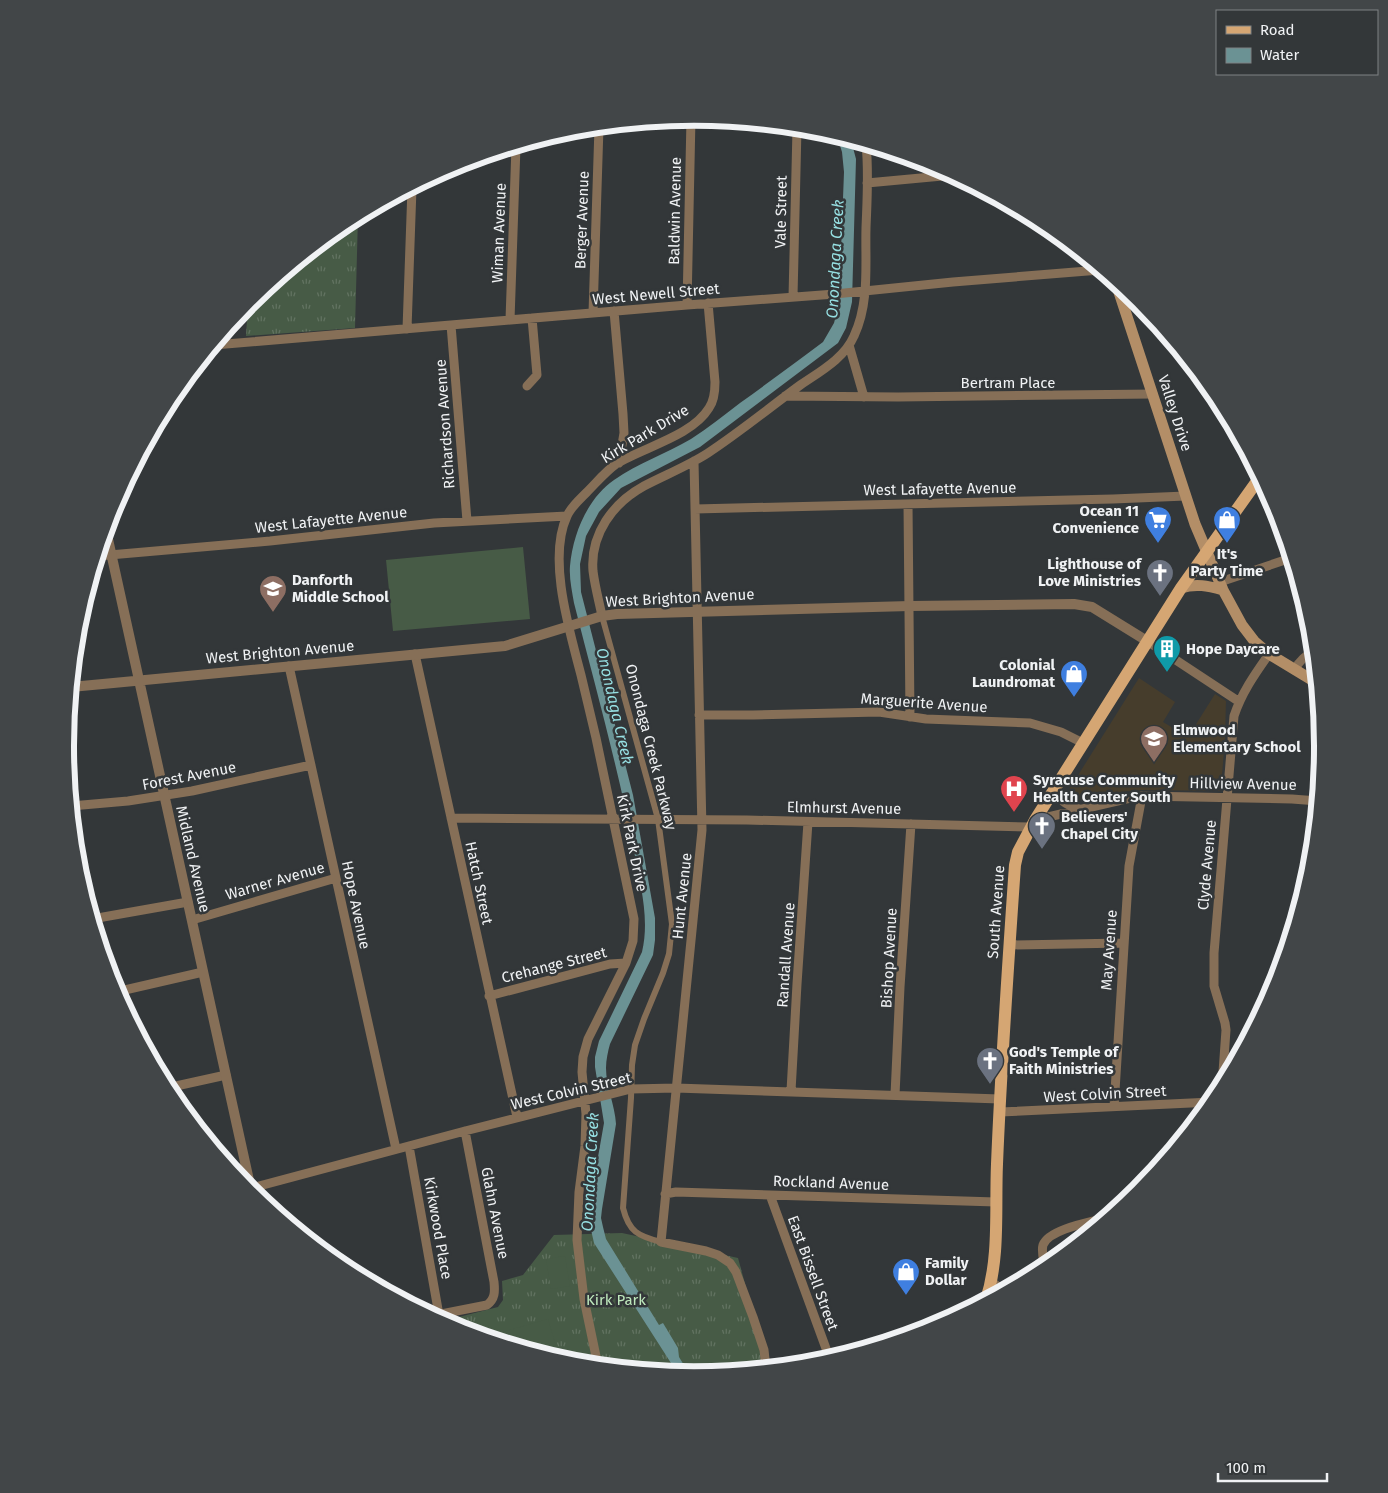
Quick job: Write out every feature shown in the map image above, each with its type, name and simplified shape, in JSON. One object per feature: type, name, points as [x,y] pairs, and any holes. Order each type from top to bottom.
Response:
[{"type":"main road","name":"Valley Drive","points":[[1120,296],[1186,496],[1206,552],[1222,586],[1242,625],[1255,642],[1270,654],[1310,679]]},
{"type":"main road","name":"South Avenue","points":[[989,1292],[992,1282],[995,1254],[1000,1099],[1015,865],[1018,852],[1055,787],[1181,588],[1255,484]]},
{"type":"main road","points":[[1181,588],[1189,585],[1222,586]]},
{"type":"street","name":"Baldwin Avenue","points":[[686,305],[691,126]]},
{"type":"street","name":"Berger Avenue","points":[[593,313],[599,134]]},
{"type":"street","name":"Vale Street","points":[[793,297],[797,135]]},
{"type":"street","points":[[598,617],[593,570],[594,552],[602,526],[613,511],[631,494],[715,448],[840,356],[854,337],[861,319],[867,183],[866,151]]},
{"type":"street","name":"Wiman Avenue","points":[[510,320],[516,152]]},
{"type":"street","points":[[867,183],[938,176]]},
{"type":"street","points":[[407,329],[412,194]]},
{"type":"street","name":"West Newell Street","points":[[223,344],[835,294],[1092,271]]},
{"type":"street","name":"Kirk Park Drive","points":[[596,1359],[584,1299],[577,1240],[579,1192],[585,1146],[586,1101],[582,1072],[584,1050],[588,1039],[626,963],[634,941],[634,919],[618,819],[594,728],[571,626],[564,607],[560,564],[563,528],[567,516],[573,507],[604,474],[620,463],[687,428],[701,418],[710,408],[715,382],[708,304]]},
{"type":"street","points":[[614,311],[624,423],[620,463]]},
{"type":"street","points":[[527,386],[537,375],[532,318]]},
{"type":"street","name":"Richardson Avenue","points":[[452,325],[466,521]]},
{"type":"street","points":[[849,345],[864,397]]},
{"type":"street","name":"Bertram Place","points":[[785,396],[1152,394]]},
{"type":"street","name":"Hunt Avenue","points":[[660,1242],[701,853],[702,820],[694,461]]},
{"type":"street","name":"West Lafayette Avenue","points":[[695,509],[1112,500],[1186,496]]},
{"type":"street","points":[[908,504],[910,717]]},
{"type":"street","name":"West Lafayette Avenue","points":[[105,555],[270,541],[466,521],[567,516]]},
{"type":"street","name":"Midland Avenue","points":[[109,543],[247,1176]]},
{"type":"street","points":[[1222,586],[1285,560]]},
{"type":"street","name":"West Brighton Avenue","points":[[77,686],[505,646],[598,617],[617,614],[1036,604],[1087,605],[1092,607],[1238,701]]},
{"type":"street","name":"Onondaga Creek Parkway","points":[[598,617],[658,819],[672,924],[669,954],[635,1045],[632,1065],[623,1208],[626,1220],[632,1229],[643,1237],[706,1251],[718,1255],[730,1263],[736,1272],[753,1316],[764,1350],[765,1362]]},
{"type":"street","name":"Hatch Street","points":[[415,654],[516,1118]]},
{"type":"street","name":"Clyde Avenue","points":[[1223,1070],[1226,1030],[1214,986],[1213,970],[1234,716],[1238,701],[1249,681],[1270,654]]},
{"type":"street","points":[[1294,670],[1298,662],[1307,655]]},
{"type":"street","name":"Hope Avenue","points":[[289,666],[396,1149]]},
{"type":"street","name":"Marguerite Avenue","points":[[699,714],[753,715],[879,712],[926,719],[1030,723],[1061,732],[1083,743]]},
{"type":"street","name":"Forest Avenue","points":[[77,805],[164,796],[311,765]]},
{"type":"street","points":[[1055,787],[1059,799],[1065,804],[1080,809]]},
{"type":"street","name":"Hillview Avenue","points":[[1033,823],[1080,809],[1142,796],[1312,801]]},
{"type":"street","name":"May Avenue","points":[[1114,1107],[1129,866],[1142,796]]},
{"type":"street","points":[[451,818],[618,819]]},
{"type":"street","name":"Elmhurst Avenue","points":[[618,819],[911,824],[1033,823]]},
{"type":"street","name":"Randall Avenue","points":[[791,1091],[808,822]]},
{"type":"street","name":"Bishop Avenue","points":[[895,1095],[911,824]]},
{"type":"street","name":"Warner Avenue","points":[[192,920],[336,878]]},
{"type":"street","points":[[98,918],[188,902]]},
{"type":"street","points":[[1010,945],[1123,943]]},
{"type":"street","name":"Crehange Street","points":[[489,996],[610,964],[626,963]]},
{"type":"street","points":[[124,990],[203,972]]},
{"type":"street","points":[[175,1086],[226,1075]]},
{"type":"street","name":"West Colvin Street","points":[[258,1188],[396,1149],[631,1090],[676,1088],[1000,1099]]},
{"type":"street","name":"West Colvin Street","points":[[1000,1112],[1202,1103]]},
{"type":"street","name":"Glahn Avenue","points":[[443,1314],[487,1306],[495,1294],[465,1131]]},
{"type":"street","name":"Kirkwood Place","points":[[409,1146],[434,1310]]},
{"type":"street","name":"Rockland Avenue","points":[[665,1194],[676,1192],[996,1202]]},
{"type":"street","name":"East Bissell Street","points":[[770,1195],[827,1352]]},
{"type":"street","points":[[1044,1259],[1042,1249],[1046,1240],[1052,1234],[1093,1222]]},
{"type":"street","points":[[992,1282],[999,1287]]},
{"type":"shaded area","name":"Elmwood Elementary School","points":[[1139,678],[1175,702],[1163,722],[1188,737],[1215,694],[1226,701],[1220,791],[1142,790],[1069,802],[1065,799],[1065,796]]},
{"type":"green space","points":[[358,226],[355,328],[246,336],[247,317],[255,308],[316,254]]},
{"type":"green space","points":[[523,547],[530,619],[393,631],[386,560]]},
{"type":"green space","name":"Kirk Park","points":[[622,1233],[738,1258],[766,1362],[694,1367],[613,1361],[533,1346],[453,1318],[498,1307],[503,1300],[502,1281],[523,1275],[554,1235]]},
{"type":"green space","points":[[565,1256],[570,1286],[551,1289],[546,1259]]},
{"type":"green space","points":[[548,1319],[558,1352],[533,1346],[495,1334]]},
{"type":"water","points":[[839,143],[853,146],[856,159],[852,302],[846,328],[838,343],[700,447],[621,488],[599,512],[586,536],[580,564],[581,592],[633,795],[655,918],[653,955],[610,1044],[607,1056],[606,1075],[616,1124],[601,1218],[606,1239],[659,1325],[663,1323],[678,1348],[679,1357],[685,1367],[673,1366],[594,1243],[589,1221],[589,1208],[604,1123],[595,1057],[599,1041],[642,952],[645,914],[621,788],[574,603],[570,580],[570,566],[574,542],[583,518],[604,488],[633,469],[697,435],[823,342],[834,323],[839,304],[844,172]]},
{"type":"place","name":"Ocean 11 Convenience","points":[[1158,544]]},
{"type":"place","name":"It's Party Time","points":[[1227,544]]},
{"type":"place","name":"Lighthouse of Love Ministries","points":[[1160,597]]},
{"type":"place","name":"Danforth Middle School","points":[[273,613]]},
{"type":"place","name":"Hope Daycare","points":[[1167,673]]},
{"type":"place","name":"Colonial Laundromat","points":[[1074,698]]},
{"type":"place","name":"Elmwood Elementary School","points":[[1154,763]]},
{"type":"place","name":"Syracuse Community Health Center South","points":[[1014,813]]},
{"type":"place","name":"Believers' Chapel City","points":[[1042,850]]},
{"type":"place","name":"God's Temple of Faith Ministries","points":[[990,1085]]},
{"type":"place","name":"Family Dollar","points":[[906,1296]]},
{"type":"water label","name":"Onondaga Creek","points":[[835,259]]},
{"type":"water label","name":"Onondaga Creek","points":[[615,706]]},
{"type":"water label","name":"Onondaga Creek","points":[[590,1172]]}]
